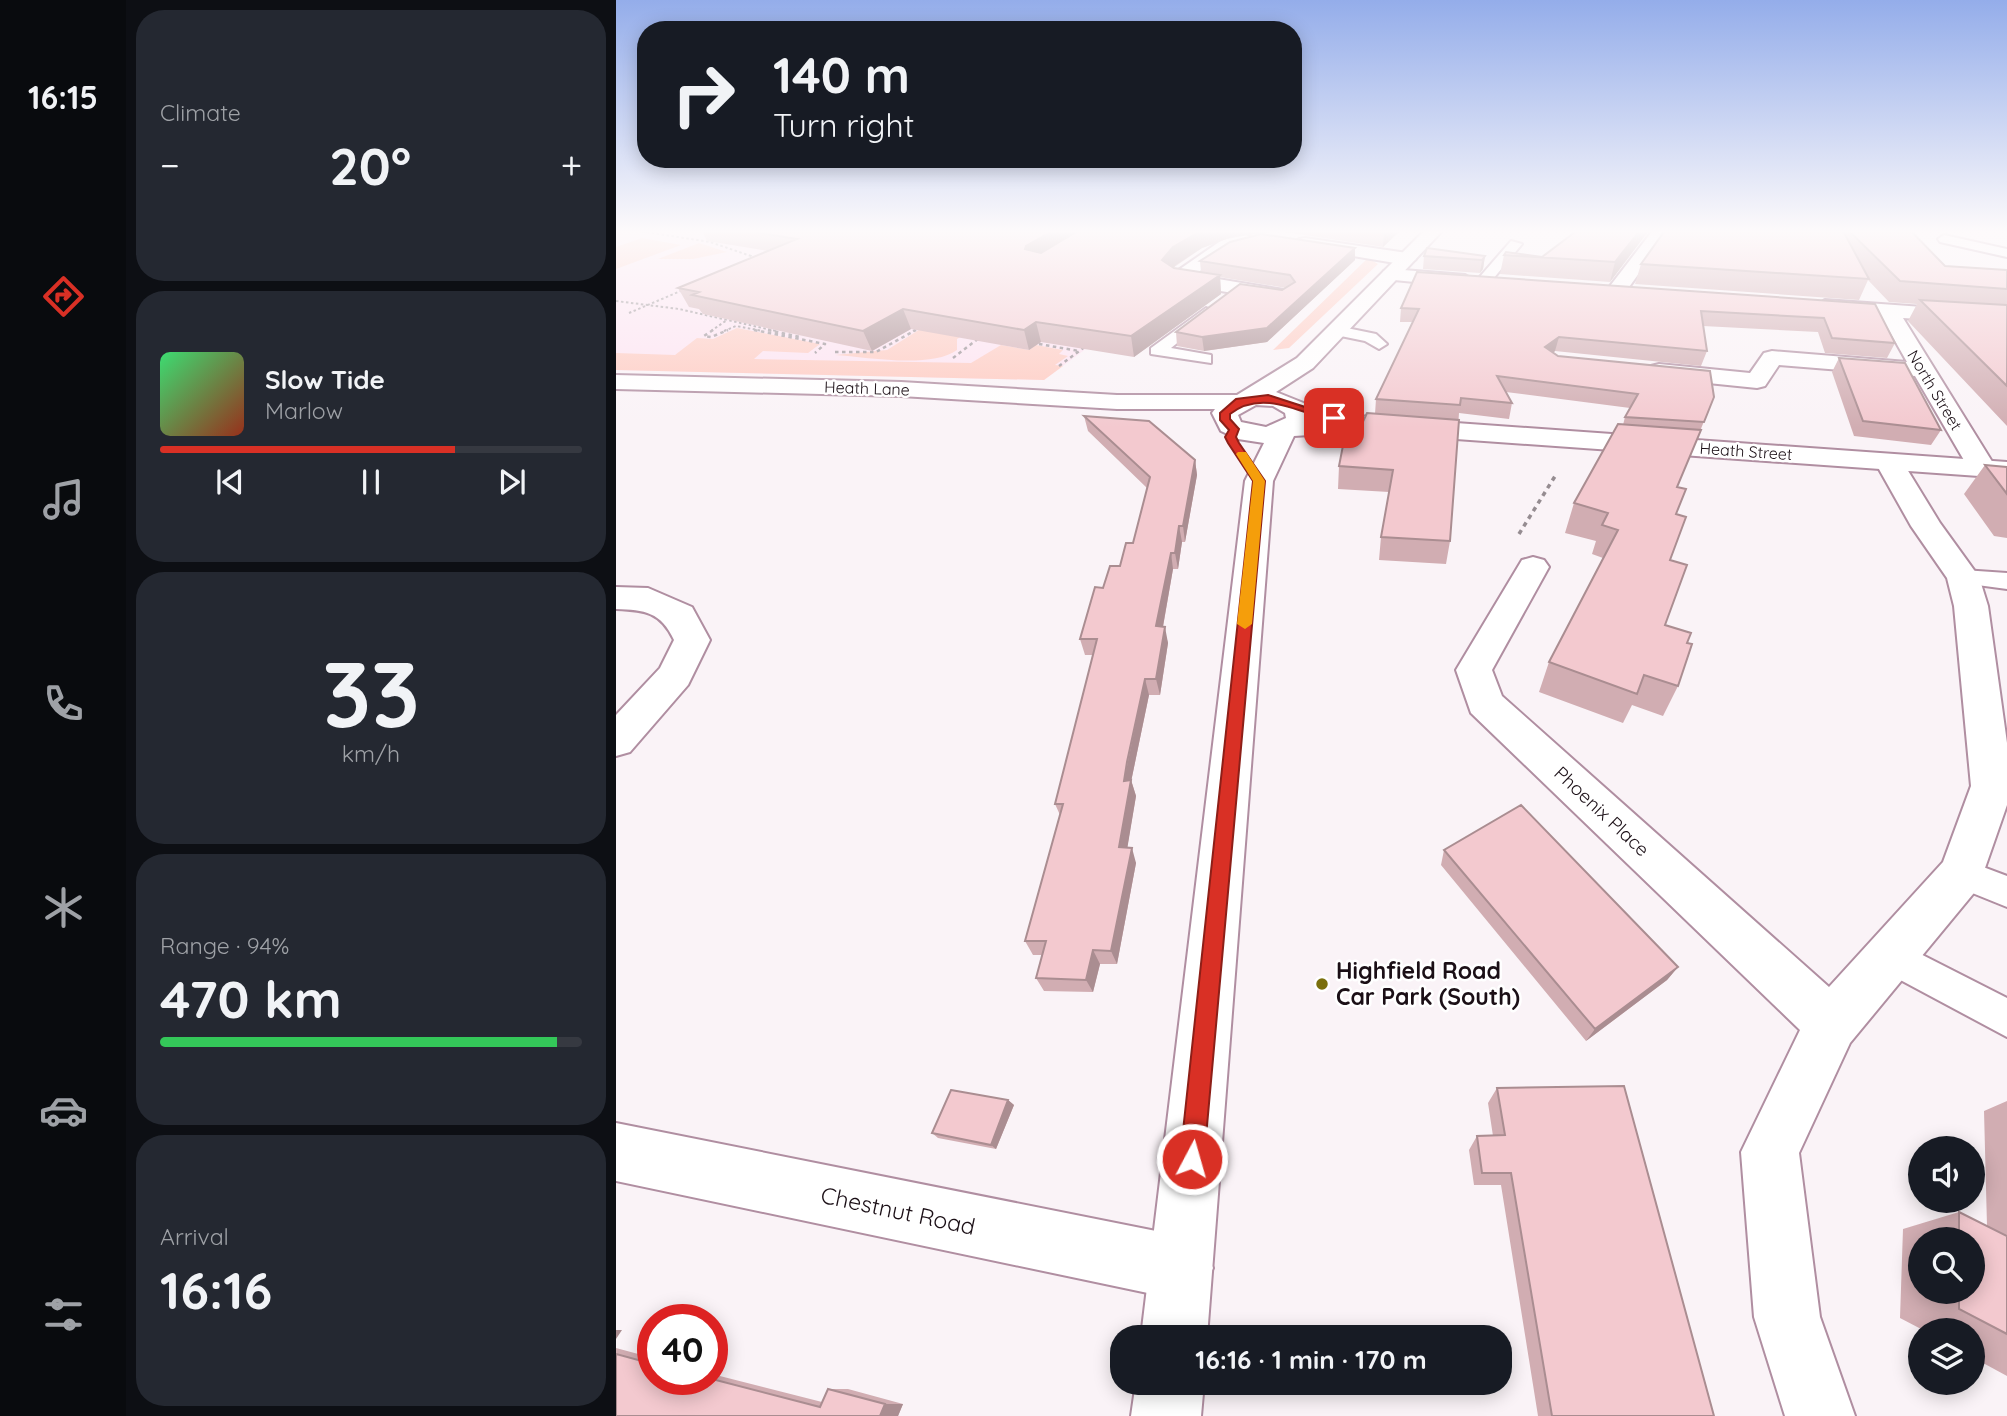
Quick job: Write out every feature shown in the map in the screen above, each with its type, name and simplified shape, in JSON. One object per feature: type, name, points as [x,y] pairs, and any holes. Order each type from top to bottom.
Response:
[{"type":"street","points":[[1259,481],[1231,437],[1232,428],[1225,413],[1306,363],[1372,295]]},
{"type":"street","points":[[1807,305],[2007,319]]},
{"type":"street","name":"North Street","points":[[1888,311],[1924,370],[1994,469]]},
{"type":"street","points":[[1636,369],[1757,381],[1772,358],[1924,370]]},
{"type":"street","points":[[1175,1325],[1259,481],[1291,419],[1297,386],[1306,363]]},
{"type":"street","name":"Heath Lane","points":[[616,382],[901,389],[1117,402],[1242,401],[1268,398],[1291,419],[1258,435],[1117,402]]},
{"type":"street","name":"Heath Street","points":[[1291,419],[1994,469]]},
{"type":"street","points":[[1820,1416],[1787,1317],[1770,1152],[1831,1024],[1962,874],[2000,788],[1963,577],[1926,526],[1889,462]]},
{"type":"street","name":"Phoenix Place","points":[[1533,567],[1474,670],[1485,703],[1831,1024]]},
{"type":"street","points":[[616,598],[648,599],[680,615],[692,640],[675,676],[616,741]]},
{"type":"street","name":"Chestnut Road","points":[[616,1152],[1181,1268]]},
{"type":"street","points":[[1166,1416],[1168,1395]]},
{"type":"lane","points":[[1205,359],[1157,351],[1230,295]]},
{"type":"lane","points":[[1337,331],[1370,337],[1379,345]]},
{"type":"lane","points":[[1963,577],[2007,581]]},
{"type":"lane","points":[[1962,874],[2007,891]]},
{"type":"lane","points":[[1891,956],[2007,1018]]},
{"type":"path","points":[[629,313],[671,295]]},
{"type":"path","points":[[616,301],[644,307],[679,309],[821,342]]},
{"type":"path","points":[[727,320],[704,336],[711,337],[736,326],[806,341]]},
{"type":"path","points":[[824,356],[844,350],[876,352],[929,322]]},
{"type":"path","points":[[1039,344],[1079,351]]},
{"type":"path","points":[[1055,368],[1088,345]]},
{"type":"path","points":[[944,362],[958,363]]},
{"type":"path","points":[[1533,567],[1519,534],[1578,439]]},
{"type":"shaded area","points":[[616,295],[1130,295],[1129,317],[1044,380],[616,370]]},
{"type":"shaded area","points":[[1330,295],[1345,295],[1289,348],[1273,350]]},
{"type":"shaded area","points":[[949,311],[975,328],[957,339],[957,350],[946,356],[898,360],[835,355],[887,350]]},
{"type":"shaded area","points":[[737,328],[820,344],[808,353],[763,351],[754,359],[971,363],[1001,345],[1029,350],[1036,345],[1063,350],[1059,354],[1068,356],[1055,365],[1063,366],[1044,380],[616,370],[616,353],[675,355],[697,338],[713,339]]},
{"type":"building","points":[[692,295],[1191,295],[1131,336],[1036,322],[1024,330],[903,309],[863,331]]},
{"type":"building","points":[[1225,295],[1303,295],[1267,328],[1202,337],[1176,332]]},
{"type":"building","points":[[1407,295],[1747,295],[1875,304],[1895,343],[1832,338],[1824,318],[1701,311],[1707,351],[1559,337],[1545,347],[1558,356],[1710,371],[1714,397],[1704,422],[1625,417],[1638,394],[1497,376],[1512,403],[1461,398],[1460,405],[1376,399],[1419,309],[1401,308]]},
{"type":"building","points":[[1920,300],[2007,305],[2007,386]]},
{"type":"building","points":[[1839,358],[1905,363],[1941,430],[1863,421]]},
{"type":"building","points":[[1367,413],[1459,420],[1450,541],[1381,537],[1393,470],[1339,466],[1347,425],[1361,426]]},
{"type":"building","points":[[1084,416],[1149,421],[1195,460],[1183,526],[1179,526],[1175,553],[1171,553],[1156,626],[1165,627],[1156,679],[1145,679],[1127,762],[1124,781],[1131,780],[1119,847],[1132,848],[1111,951],[1093,950],[1086,980],[1036,978],[1046,941],[1025,941],[1063,804],[1055,804],[1097,639],[1080,639],[1095,587],[1103,588],[1110,566],[1120,566],[1126,543],[1133,543],[1150,477]]},
{"type":"building","points":[[1618,424],[1701,430],[1677,487],[1686,489],[1676,514],[1686,517],[1670,560],[1687,565],[1665,625],[1691,633],[1687,643],[1692,644],[1678,686],[1644,675],[1637,694],[1549,662],[1618,530],[1602,525],[1608,513],[1574,503]]},
{"type":"building","points":[[1985,465],[2007,467],[2007,494]]},
{"type":"building","points":[[1521,805],[1678,967],[1595,1029],[1444,850]]},
{"type":"building","points":[[1624,1086],[1714,1416],[1552,1416],[1511,1173],[1482,1173],[1477,1136],[1505,1135],[1497,1088]]},
{"type":"building","points":[[951,1090],[1008,1100],[991,1145],[932,1133]]},
{"type":"building","points":[[1961,1213],[2007,1236],[2007,1334],[1985,1323],[1985,1318],[1976,1318],[1959,1309],[1959,1304],[1985,1304],[1985,1227],[1959,1227]]},
{"type":"building","points":[[616,1354],[637,1360],[637,1395],[728,1395],[728,1383],[820,1407],[828,1389],[885,1404],[880,1416],[616,1416]]},
{"type":"slow traffic","points":[[1242,454],[1259,481],[1245,624]]},
{"type":"place","name":"Highfield Road Car Park (South)","points":[[1322,984]]},
{"type":"route","points":[[1192,1159],[1259,481],[1234,443],[1231,437],[1234,429],[1225,420],[1225,413],[1240,402],[1268,398],[1279,399],[1297,409],[1334,418]]}]
